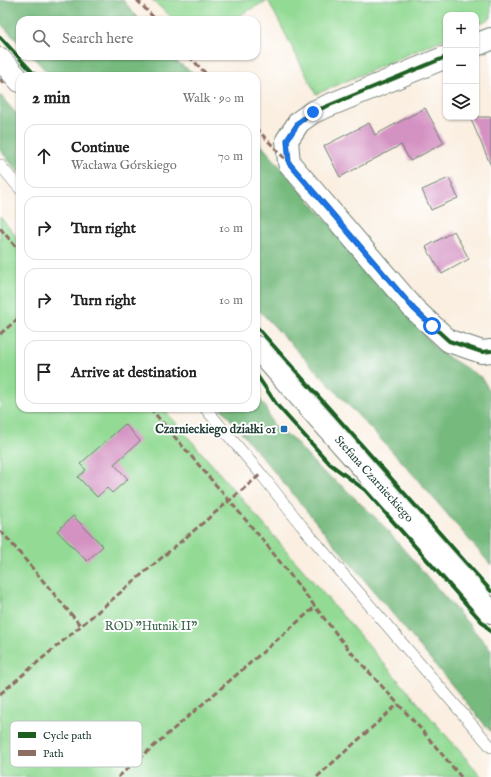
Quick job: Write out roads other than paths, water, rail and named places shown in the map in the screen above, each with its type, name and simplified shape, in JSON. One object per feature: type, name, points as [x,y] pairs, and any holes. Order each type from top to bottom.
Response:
[{"type":"street","points":[[479,44],[491,39]]},
{"type":"street","points":[[443,58],[313,112],[299,122],[287,140],[289,163],[414,309],[449,341],[482,352],[491,352]]},
{"type":"street","points":[[0,59],[16,77]]},
{"type":"street","name":"Stefana Czarnieckiego","points":[[260,352],[491,612]]},
{"type":"lane","points":[[0,165],[16,184]]},
{"type":"lane","points":[[208,412],[261,474],[301,525],[491,747]]},
{"type":"place","name":"Czarnieckiego działki 01","points":[[284,429]]},
{"type":"park label","name":"ROD \"Hutnik II\"","points":[[151,626]]}]
